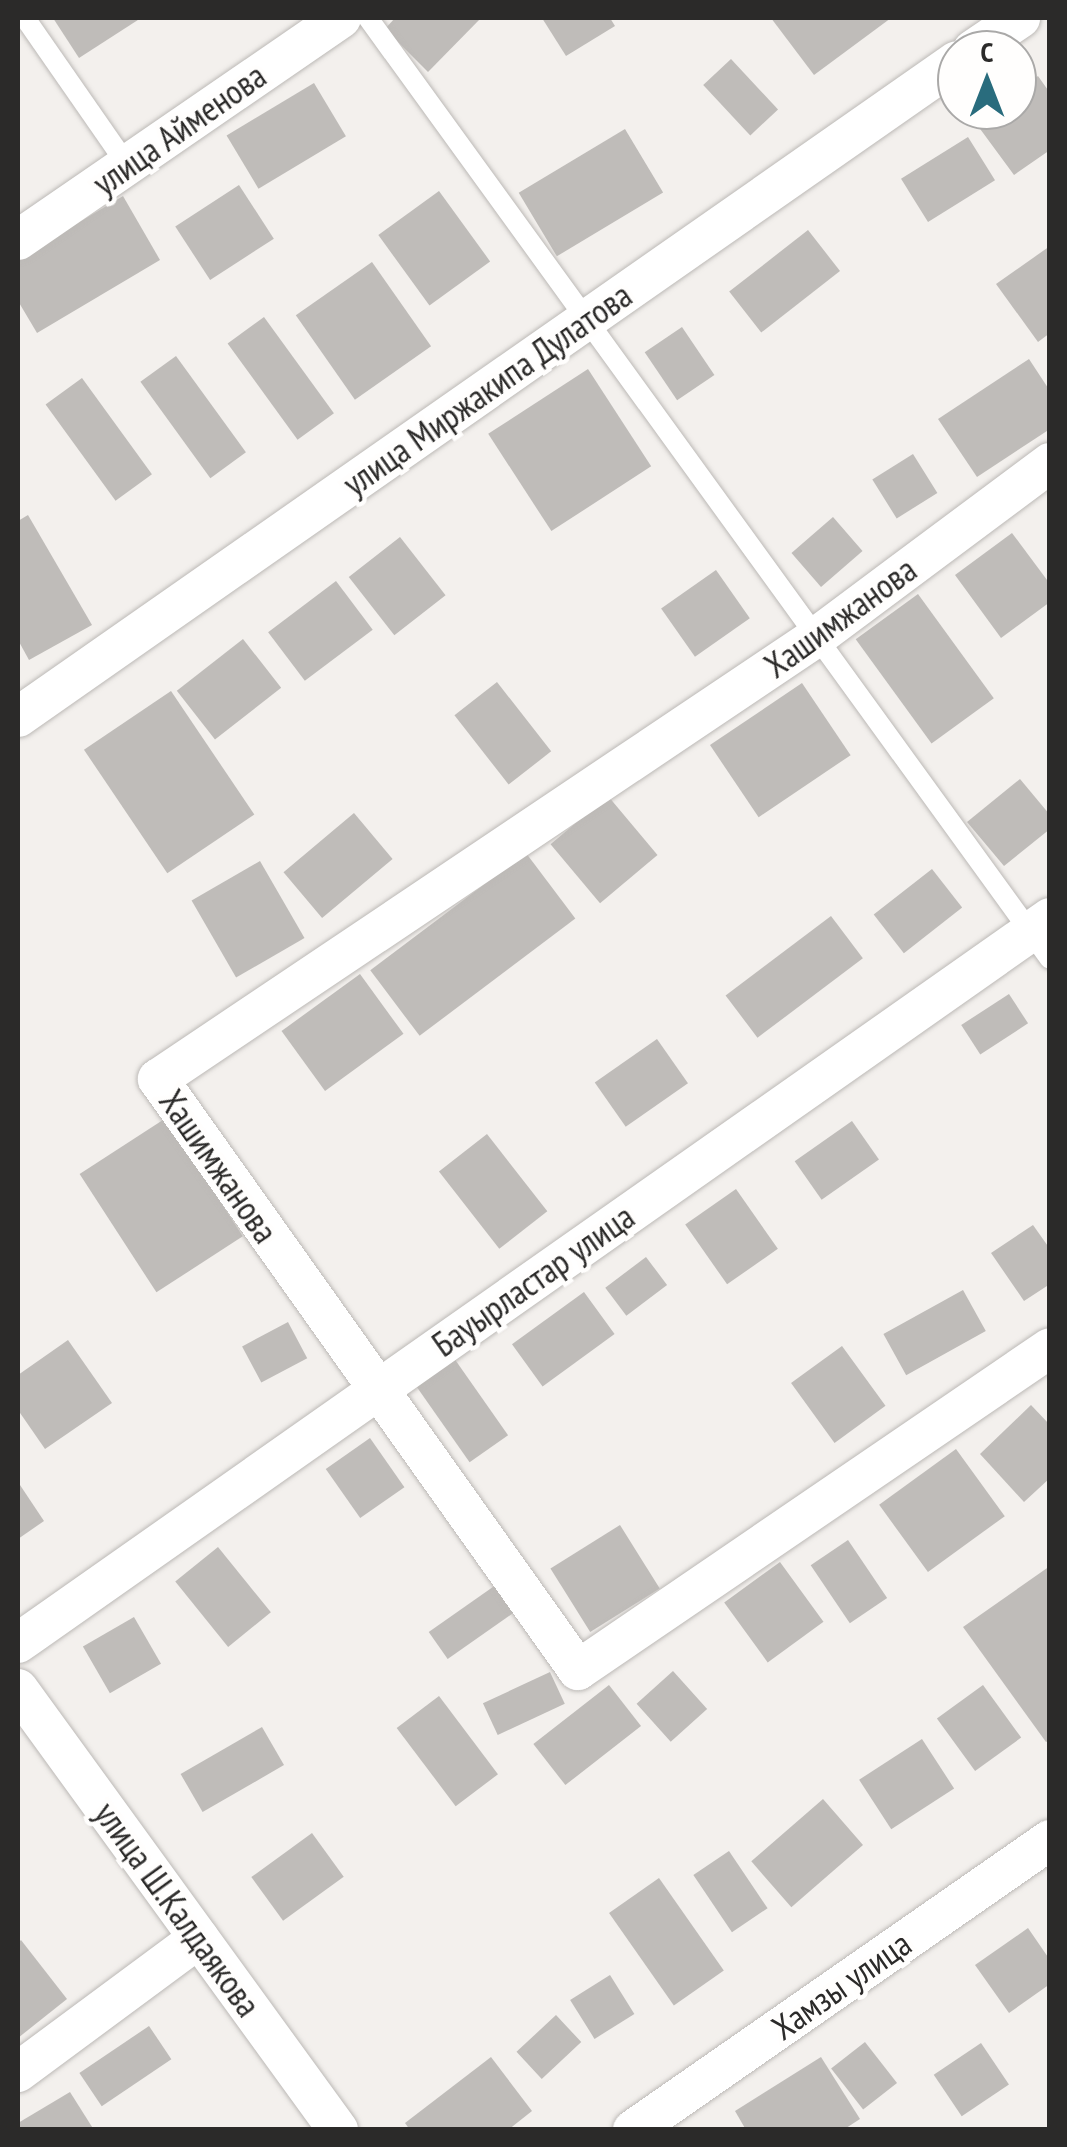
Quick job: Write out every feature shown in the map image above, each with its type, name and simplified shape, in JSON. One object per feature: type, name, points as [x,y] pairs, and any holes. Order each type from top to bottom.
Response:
[{"type":"street","name":"улица Айменова","points":[[18,240],[341,18]]},
{"type":"street","name":"улица Миржакипа Дулатова","points":[[18,718],[937,76]]},
{"type":"street","name":"Хашимжанова","points":[[1050,463],[818,636],[158,1080],[578,1670],[1050,1348]]},
{"type":"street","name":"Бауырластар улица","points":[[18,1643],[377,1389],[1043,936]]},
{"type":"street","name":"улица Ш.Калдаякова","points":[[18,1689],[338,2130]]},
{"type":"street","name":"Хамзы улица","points":[[633,2130],[1050,1840]]},
{"type":"street","points":[[18,2072],[199,1938]]},
{"type":"lane","points":[[25,18],[127,165]]},
{"type":"lane","points":[[368,18],[818,636],[1043,936]]},
{"type":"building","points":[[53,18],[141,18],[79,58]]},
{"type":"building","points":[[395,18],[481,18],[428,72],[385,29]]},
{"type":"building","points":[[542,18],[610,18],[615,26],[566,56]]},
{"type":"building","points":[[771,18],[891,18],[814,75]]},
{"type":"building","points":[[731,59],[778,109],[750,135],[703,85]]},
{"type":"building","points":[[1037,77],[1050,93],[1050,150],[1014,175],[981,130],[1037,130]]},
{"type":"building","points":[[314,83],[346,136],[259,189],[227,136]]},
{"type":"building","points":[[625,129],[663,192],[557,256],[519,193]]},
{"type":"building","points":[[968,137],[995,180],[928,222],[901,179]]},
{"type":"building","points":[[239,185],[274,239],[210,280],[175,226]]},
{"type":"building","points":[[439,191],[490,261],[429,305],[378,235]]},
{"type":"building","points":[[123,196],[160,260],[37,333],[18,301],[18,259]]},
{"type":"building","points":[[808,230],[840,271],[761,333],[729,292]]},
{"type":"building","points":[[1050,246],[1050,333],[1038,342],[996,284]]},
{"type":"building","points":[[372,262],[431,346],[355,400],[296,315]]},
{"type":"building","points":[[264,317],[334,413],[298,440],[228,343]]},
{"type":"building","points":[[682,327],[714,375],[677,400],[645,352]]},
{"type":"building","points":[[176,356],[246,452],[210,478],[140,382]]},
{"type":"building","points":[[1029,359],[1050,391],[1050,429],[977,477],[938,419]]},
{"type":"building","points":[[588,369],[651,466],[551,531],[488,434]]},
{"type":"building","points":[[82,378],[152,474],[116,501],[46,404]]},
{"type":"building","points":[[913,454],[937,493],[897,518],[872,479]]},
{"type":"building","points":[[28,515],[92,625],[29,660],[18,640],[18,521]]},
{"type":"building","points":[[833,517],[863,551],[821,587],[791,553]]},
{"type":"building","points":[[1012,533],[1050,584],[1050,602],[1001,638],[955,575]]},
{"type":"building","points":[[400,537],[446,595],[394,635],[349,577]]},
{"type":"building","points":[[716,570],[750,618],[695,657],[661,608]]},
{"type":"building","points":[[336,581],[373,630],[305,681],[268,632]]},
{"type":"building","points":[[918,594],[994,698],[932,744],[856,639]]},
{"type":"building","points":[[243,639],[281,688],[215,740],[177,691]]},
{"type":"building","points":[[497,682],[551,751],[509,785],[454,715]]},
{"type":"building","points":[[802,683],[851,755],[759,817],[710,745]]},
{"type":"building","points":[[171,691],[254,815],[167,873],[84,750]]},
{"type":"building","points":[[1020,779],[1050,815],[1050,829],[1004,866],[967,822]]},
{"type":"building","points":[[608,796],[657,855],[600,903],[551,844]]},
{"type":"building","points":[[354,813],[393,859],[322,918],[284,872]]},
{"type":"building","points":[[526,853],[575,918],[420,1036],[370,970]]},
{"type":"building","points":[[260,861],[304,938],[236,978],[192,900]]},
{"type":"building","points":[[932,869],[962,908],[904,953],[874,915]]},
{"type":"building","points":[[831,916],[863,958],[757,1038],[726,995]]},
{"type":"building","points":[[360,974],[403,1034],[325,1091],[282,1031]]},
{"type":"building","points":[[1009,994],[1028,1023],[980,1054],[961,1025]]},
{"type":"building","points":[[657,1039],[688,1083],[626,1127],[595,1083]]},
{"type":"building","points":[[166,1118],[243,1236],[156,1292],[80,1174]]},
{"type":"building","points":[[852,1121],[879,1160],[822,1200],[795,1161]]},
{"type":"building","points":[[487,1134],[547,1211],[499,1249],[439,1172]]},
{"type":"building","points":[[736,1189],[778,1249],[727,1284],[685,1225]]},
{"type":"building","points":[[1033,1225],[1050,1249],[1050,1284],[1024,1301],[991,1253]]},
{"type":"building","points":[[646,1257],[667,1285],[626,1316],[605,1288]]},
{"type":"building","points":[[963,1290],[986,1331],[906,1375],[883,1334]]},
{"type":"building","points":[[584,1292],[615,1334],[543,1386],[512,1344]]},
{"type":"building","points":[[288,1322],[307,1358],[261,1383],[242,1346]]},
{"type":"building","points":[[68,1340],[112,1403],[45,1449],[18,1410],[18,1375]]},
{"type":"building","points":[[842,1346],[885,1406],[835,1443],[791,1383]]},
{"type":"building","points":[[449,1351],[508,1435],[470,1462],[410,1378]]},
{"type":"building","points":[[1031,1405],[1050,1425],[1050,1478],[1024,1502],[980,1454]]},
{"type":"building","points":[[370,1438],[404,1487],[360,1518],[326,1469]]},
{"type":"building","points":[[956,1449],[1005,1516],[928,1572],[879,1505]]},
{"type":"building","points":[[18,1482],[44,1521],[18,1539]]},
{"type":"building","points":[[620,1525],[660,1589],[590,1632],[550,1568]]},
{"type":"building","points":[[848,1540],[887,1598],[850,1623],[811,1565]]},
{"type":"building","points":[[218,1547],[271,1612],[228,1647],[175,1582]]},
{"type":"building","points":[[780,1562],[823,1622],[768,1662],[724,1603]]},
{"type":"building","points":[[1050,1566],[1050,1740],[1046,1742],[963,1627]]},
{"type":"building","points":[[500,1582],[519,1609],[448,1659],[429,1632]]},
{"type":"building","points":[[134,1617],[161,1664],[110,1693],[83,1646]]},
{"type":"building","points":[[673,1671],[707,1709],[671,1742],[637,1704]]},
{"type":"building","points":[[550,1672],[565,1704],[498,1735],[483,1703]]},
{"type":"building","points":[[609,1685],[641,1726],[565,1785],[533,1744]]},
{"type":"building","points":[[983,1685],[1021,1738],[975,1771],[937,1719]]},
{"type":"building","points":[[439,1696],[498,1774],[456,1806],[397,1728]]},
{"type":"building","points":[[262,1727],[284,1765],[203,1812],[181,1774]]},
{"type":"building","points":[[922,1739],[954,1788],[891,1829],[859,1780]]},
{"type":"building","points":[[823,1799],[863,1845],[791,1907],[751,1861]]},
{"type":"building","points":[[312,1833],[344,1877],[283,1921],[251,1877]]},
{"type":"building","points":[[729,1851],[768,1908],[732,1932],[693,1875]]},
{"type":"building","points":[[659,1878],[724,1971],[674,2006],[609,1913]]},
{"type":"building","points":[[1028,1928],[1050,1960],[1050,1984],[1009,2013],[975,1965]]},
{"type":"building","points":[[21,1940],[67,1999],[18,2038],[18,1943]]},
{"type":"building","points":[[610,1975],[634,2014],[595,2039],[570,2000]]},
{"type":"building","points":[[556,2015],[581,2042],[542,2079],[517,2052]]},
{"type":"building","points":[[149,2026],[171,2059],[102,2106],[79,2073]]},
{"type":"building","points":[[865,2042],[897,2083],[863,2109],[831,2068]]},
{"type":"building","points":[[981,2043],[1009,2084],[962,2116],[934,2075]]},
{"type":"building","points":[[491,2057],[532,2111],[508,2130],[410,2130],[405,2123]]},
{"type":"building","points":[[821,2057],[860,2119],[843,2130],[746,2130],[735,2111]]},
{"type":"building","points":[[70,2092],[94,2130],[18,2130],[18,2123]]}]
